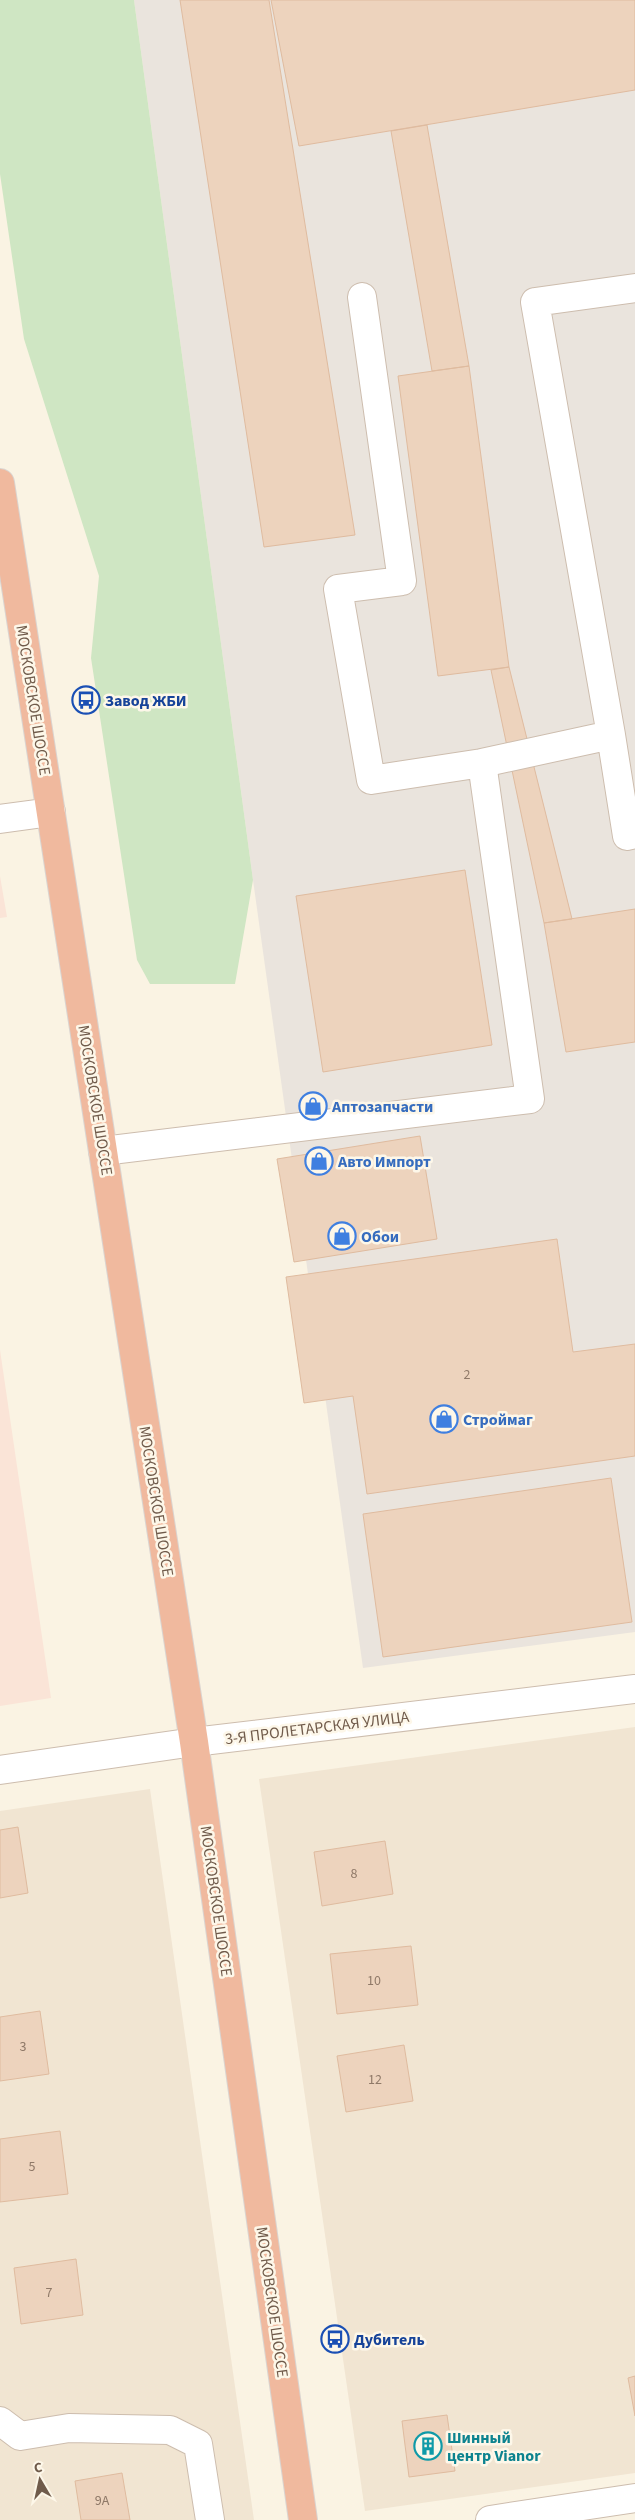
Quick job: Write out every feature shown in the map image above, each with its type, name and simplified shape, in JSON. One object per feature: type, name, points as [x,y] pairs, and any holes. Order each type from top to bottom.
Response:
[{"type":"highway","name":"МОСКОВСКОЕ ШОССЕ","points":[[0,483],[7,579],[51,812],[194,1742],[303,2520]]},
{"type":"street","points":[[635,288],[535,302],[627,836],[635,834]]},
{"type":"street","points":[[362,297],[402,581],[338,589],[371,780],[482,763],[611,735]]},
{"type":"street","points":[[103,1151],[530,1099],[482,763]]},
{"type":"street","points":[[0,819],[51,812]]},
{"type":"street","name":"3-Я ПРОЛЕТАРСКАЯ УЛИЦА","points":[[0,1770],[194,1742],[635,1689]]},
{"type":"street","points":[[0,2420],[20,2436],[69,2428],[170,2430],[198,2444],[210,2520]]},
{"type":"street","points":[[490,2520],[635,2498]]},
{"type":"shaded area","points":[[134,0],[635,0],[635,1632],[363,1668],[253,880]]},
{"type":"shaded area","points":[[0,876],[7,917],[0,918]]},
{"type":"shaded area","points":[[0,1350],[51,1698],[0,1706]]},
{"type":"shaded area","points":[[635,1727],[635,2473],[365,2511],[259,1779]]},
{"type":"shaded area","points":[[150,1789],[254,2520],[0,2520],[0,1811]]},
{"type":"green space","points":[[0,0],[134,0],[253,880],[235,984],[150,984],[137,960],[91,658],[99,576],[24,339],[0,174]]},
{"type":"building","points":[[180,0],[269,0],[355,535],[264,547]]},
{"type":"building","points":[[271,0],[635,0],[635,90],[299,146]]},
{"type":"building","points":[[427,125],[469,366],[432,371],[391,131]]},
{"type":"building","points":[[469,366],[509,667],[438,676],[398,376]]},
{"type":"building","points":[[509,667],[572,919],[544,923],[491,670]]},
{"type":"building","points":[[465,870],[492,1045],[323,1072],[296,896]]},
{"type":"building","points":[[635,909],[635,1042],[566,1052],[544,923]]},
{"type":"building","points":[[420,1136],[437,1239],[294,1262],[277,1159]]},
{"type":"building","points":[[557,1239],[573,1352],[635,1344],[635,1456],[367,1494],[353,1396],[304,1403],[286,1277]]},
{"type":"building","points":[[611,1478],[632,1622],[383,1657],[363,1514]]},
{"type":"building","points":[[18,1827],[28,1893],[0,1898],[0,1830]]},
{"type":"building","points":[[385,1841],[393,1894],[322,1906],[314,1852]]},
{"type":"building","points":[[411,1946],[418,2005],[337,2014],[330,1954]]},
{"type":"building","points":[[40,2011],[49,2074],[0,2081],[0,2017]]},
{"type":"building","points":[[404,2045],[413,2101],[346,2112],[337,2056]]},
{"type":"building","points":[[60,2131],[68,2194],[0,2202],[0,2139]]},
{"type":"building","points":[[76,2259],[83,2315],[21,2324],[14,2268]]},
{"type":"building","points":[[635,2376],[635,2416],[628,2378]]},
{"type":"building","name":"Шинный центр Vianor","points":[[447,2415],[455,2471],[409,2477],[402,2421]]},
{"type":"building","points":[[122,2473],[130,2520],[81,2520],[75,2481]]},
{"type":"place","name":"Завод ЖБИ","points":[[86,700]]},
{"type":"place","name":"Аптозапчасти","points":[[313,1106]]},
{"type":"place","name":"Авто Импорт","points":[[319,1161]]},
{"type":"place","name":"Обои","points":[[342,1236]]},
{"type":"place","name":"Строймаг","points":[[444,1419]]},
{"type":"place","name":"Дубитель","points":[[335,2339]]},
{"type":"place","name":"Шинный центр Vianor","points":[[428,2446]]}]
